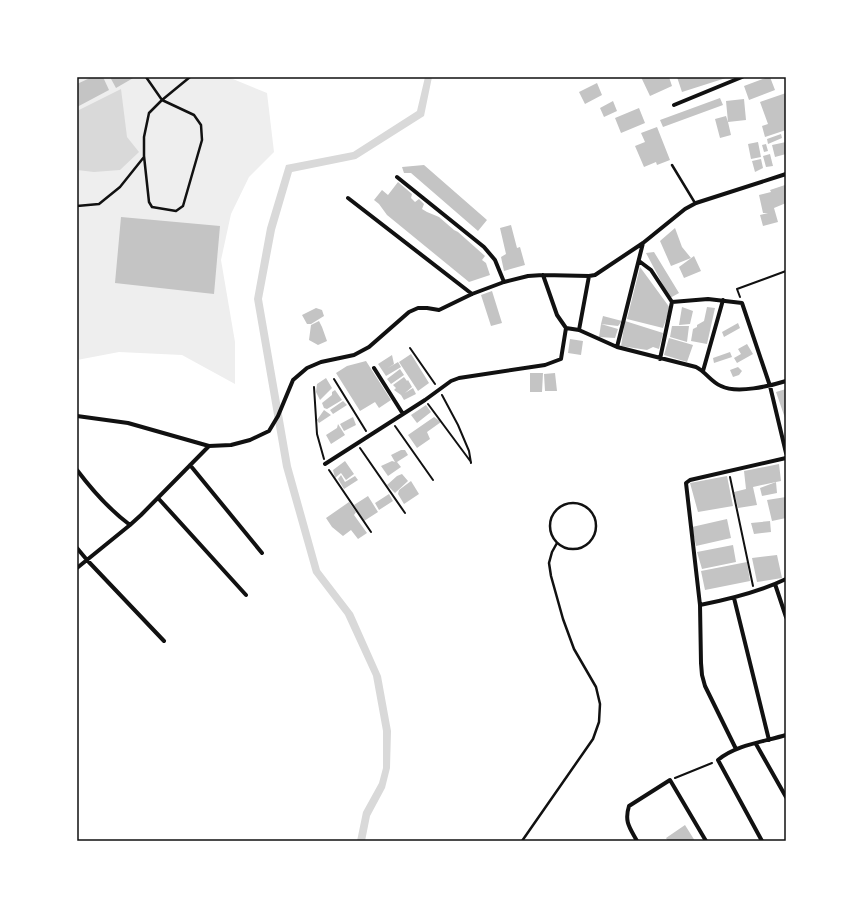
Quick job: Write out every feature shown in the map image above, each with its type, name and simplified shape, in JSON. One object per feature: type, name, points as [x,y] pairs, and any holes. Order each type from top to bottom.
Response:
[{"type":"street","points":[[674,105],[742,77]]},
{"type":"street","points":[[77,416],[128,423],[209,446],[231,445],[250,440],[269,431],[278,416],[293,380],[307,368],[321,362],[354,355],[369,347],[409,312],[418,308],[439,310],[472,294],[504,282],[528,276],[595,275],[643,243],[685,209],[696,203],[786,174]]},
{"type":"street","points":[[398,177],[484,247],[495,260],[504,282]]},
{"type":"street","points":[[348,198],[472,294]]},
{"type":"street","points":[[617,347],[643,243]]},
{"type":"street","points":[[639,261],[651,270],[672,302],[660,359]]},
{"type":"street","points":[[325,464],[404,414],[450,381],[469,376],[545,366],[561,359],[566,328],[557,315],[543,275]]},
{"type":"street","points":[[579,330],[589,276]]},
{"type":"street","points":[[672,302],[708,299],[742,304],[770,386],[786,450]]},
{"type":"street","points":[[703,371],[723,300]]},
{"type":"street","points":[[566,328],[579,330],[617,347],[696,367],[703,371],[714,382],[729,389],[770,386],[786,381]]},
{"type":"street","points":[[374,368],[404,414]]},
{"type":"street","points":[[77,568],[130,525],[209,446]]},
{"type":"street","points":[[736,749],[705,686],[702,675],[700,605],[685,486],[690,480],[786,458]]},
{"type":"street","points":[[190,465],[262,553]]},
{"type":"street","points":[[77,470],[88,485],[130,525]]},
{"type":"street","points":[[158,498],[246,596]]},
{"type":"street","points":[[77,548],[164,641]]},
{"type":"street","points":[[700,605],[734,598],[786,579]]},
{"type":"street","points":[[775,584],[786,617]]},
{"type":"street","points":[[734,598],[769,740]]},
{"type":"street","points":[[762,841],[718,760],[725,754],[736,749],[786,735]]},
{"type":"street","points":[[756,744],[786,797]]},
{"type":"street","points":[[637,841],[627,823],[629,806],[670,780],[706,841]]},
{"type":"lane","points":[[146,77],[162,100],[194,115],[201,125],[202,140],[183,206],[176,211],[152,207],[149,202],[144,156],[144,137],[149,113],[162,100],[190,77]]},
{"type":"lane","points":[[77,206],[99,204],[120,187],[144,156]]},
{"type":"lane","points":[[672,165],[696,203]]},
{"type":"lane","points":[[572,504],[584,506],[592,514],[596,526],[590,542],[585,546],[574,549],[562,547],[558,543],[554,539],[550,527],[556,511],[561,507],[572,504]]},
{"type":"lane","points":[[522,841],[593,739],[599,722],[600,704],[596,687],[574,649],[563,619],[551,576],[549,563],[552,552],[558,543]]},
{"type":"path","points":[[737,289],[786,271]]},
{"type":"path","points":[[410,348],[439,390],[458,425],[469,451],[471,463],[425,400]]},
{"type":"path","points":[[334,379],[369,436]]},
{"type":"path","points":[[314,388],[317,434],[325,464],[371,532]]},
{"type":"path","points":[[392,421],[433,480]]},
{"type":"path","points":[[357,444],[405,513]]},
{"type":"path","points":[[729,472],[754,591]]},
{"type":"path","points":[[670,780],[718,760]]},
{"type":"shaded area","points":[[77,77],[228,77],[267,93],[274,152],[249,177],[231,214],[221,260],[235,342],[235,384],[182,355],[119,352],[77,360]]},
{"type":"shaded area","points":[[425,77],[432,77],[424,116],[356,159],[292,172],[275,230],[262,299],[291,466],[320,570],[353,613],[381,676],[391,731],[390,768],[385,788],[370,816],[365,841],[357,841],[363,812],[379,783],[383,768],[383,731],[373,676],[345,615],[313,573],[283,467],[254,299],[267,228],[286,165],[353,152],[417,111]]},
{"type":"shaded area","points":[[121,89],[127,137],[139,152],[120,170],[94,172],[77,170],[77,111]]},
{"type":"building","points":[[92,77],[103,77],[109,90],[77,107],[77,84]]},
{"type":"building","points":[[110,77],[135,77],[116,88]]},
{"type":"building","points":[[641,77],[669,77],[672,86],[650,96]]},
{"type":"building","points":[[677,77],[729,77],[682,92]]},
{"type":"building","points":[[770,77],[775,90],[749,100],[744,86]]},
{"type":"building","points":[[597,83],[602,95],[585,104],[579,92]]},
{"type":"building","points":[[786,93],[786,130],[765,137],[762,126],[768,124],[760,102]]},
{"type":"building","points":[[720,98],[723,105],[663,127],[660,120]]},
{"type":"building","points":[[744,99],[746,120],[728,122],[726,101]]},
{"type":"building","points":[[613,101],[617,111],[604,117],[600,108]]},
{"type":"building","points":[[639,108],[645,123],[621,133],[615,118]]},
{"type":"building","points":[[726,116],[731,135],[720,138],[715,119]]},
{"type":"building","points":[[657,127],[670,160],[657,165],[656,162],[644,167],[635,146],[645,142],[641,133]]},
{"type":"building","points":[[781,134],[782,138],[768,144],[767,139]]},
{"type":"building","points":[[758,142],[761,157],[751,159],[748,144]]},
{"type":"building","points":[[786,142],[786,154],[775,157],[772,145]]},
{"type":"building","points":[[766,144],[768,151],[764,152],[762,145]]},
{"type":"building","points":[[770,154],[773,166],[766,167],[763,156]]},
{"type":"building","points":[[761,159],[763,168],[755,172],[752,161]]},
{"type":"building","points":[[424,165],[487,220],[478,231],[411,173],[404,173],[402,167]]},
{"type":"building","points":[[398,182],[412,194],[411,198],[415,202],[419,199],[424,204],[422,209],[439,217],[485,256],[482,260],[486,263],[490,275],[469,282],[387,215],[374,200],[382,190],[388,195]]},
{"type":"building","points":[[785,185],[786,203],[774,208],[778,222],[763,226],[760,215],[768,213],[763,213],[759,195],[771,192],[770,190]]},
{"type":"building","points":[[121,217],[220,226],[214,294],[115,283]]},
{"type":"building","points":[[511,225],[517,248],[520,247],[525,265],[504,271],[501,257],[506,254],[500,228]]},
{"type":"building","points":[[675,228],[682,247],[691,258],[671,266],[660,241]]},
{"type":"building","points":[[654,252],[679,293],[670,298],[646,253]]},
{"type":"building","points":[[694,256],[701,271],[684,278],[679,267]]},
{"type":"building","points":[[640,267],[670,308],[663,328],[627,319]]},
{"type":"building","points":[[492,291],[502,323],[491,326],[481,295]]},
{"type":"building","points":[[682,307],[693,311],[690,324],[679,325]]},
{"type":"building","points":[[707,307],[715,308],[707,344],[691,341],[693,329],[704,321]]},
{"type":"building","points":[[316,308],[322,310],[324,316],[311,324],[307,324],[302,315]]},
{"type":"building","points":[[603,316],[622,321],[618,326],[601,324]]},
{"type":"building","points":[[319,321],[327,341],[318,345],[309,340],[311,325]]},
{"type":"building","points":[[625,321],[663,333],[659,349],[653,347],[647,350],[621,346]]},
{"type":"building","points":[[738,323],[740,328],[724,337],[722,332]]},
{"type":"building","points":[[601,324],[618,329],[615,338],[599,337]]},
{"type":"building","points":[[672,326],[689,326],[687,342],[670,337]]},
{"type":"building","points":[[669,338],[693,345],[687,362],[664,355]]},
{"type":"building","points":[[570,339],[583,341],[581,355],[568,353]]},
{"type":"building","points":[[747,344],[753,354],[737,363],[734,358],[741,354],[738,349]]},
{"type":"building","points":[[730,352],[732,357],[714,363],[713,358]]},
{"type":"building","points":[[411,354],[429,383],[418,391],[399,362]]},
{"type":"building","points":[[392,355],[394,364],[388,368],[398,362],[401,367],[386,376],[378,364]]},
{"type":"building","points":[[366,361],[391,400],[379,408],[375,402],[360,411],[336,373],[347,366]]},
{"type":"building","points":[[738,367],[742,371],[739,375],[733,377],[730,370]]},
{"type":"building","points":[[400,369],[404,375],[391,384],[387,379]]},
{"type":"building","points":[[530,373],[543,373],[542,392],[530,392]]},
{"type":"building","points":[[555,373],[557,391],[545,391],[544,374]]},
{"type":"building","points":[[404,377],[407,381],[408,380],[412,387],[405,393],[413,388],[416,394],[404,400],[401,395],[394,390],[396,388],[393,385]]},
{"type":"building","points":[[326,378],[332,388],[320,400],[316,392],[317,384]]},
{"type":"building","points":[[786,389],[786,421],[776,392]]},
{"type":"building","points":[[335,390],[342,400],[327,409],[324,408],[322,403],[332,395],[332,392]]},
{"type":"building","points":[[343,401],[347,405],[333,414],[330,410]]},
{"type":"building","points":[[426,405],[431,412],[417,423],[411,415]]},
{"type":"building","points":[[324,410],[331,415],[319,423],[317,420]]},
{"type":"building","points":[[353,417],[356,425],[344,431],[340,424]]},
{"type":"building","points":[[434,417],[441,422],[427,432],[430,439],[417,448],[408,435]]},
{"type":"building","points":[[338,424],[345,435],[331,444],[326,435],[337,428]]},
{"type":"building","points":[[401,450],[405,450],[408,455],[397,462],[401,467],[388,476],[381,466],[392,461],[395,462],[391,455]]},
{"type":"building","points":[[345,461],[354,474],[346,480],[341,473],[335,478],[333,470]]},
{"type":"building","points":[[779,464],[781,481],[753,487],[757,505],[738,508],[734,492],[746,489],[744,471]]},
{"type":"building","points":[[402,474],[408,481],[395,493],[387,485],[397,476]]},
{"type":"building","points":[[341,475],[345,482],[355,476],[358,480],[344,489],[338,479]]},
{"type":"building","points":[[727,476],[733,506],[698,512],[690,483]]},
{"type":"building","points":[[411,481],[419,494],[404,504],[398,494],[399,490]]},
{"type":"building","points":[[776,482],[777,493],[762,496],[760,488]]},
{"type":"building","points":[[389,494],[393,501],[379,510],[375,503]]},
{"type":"building","points":[[368,496],[378,512],[364,521],[354,505]]},
{"type":"building","points":[[786,497],[786,518],[772,521],[767,500]]},
{"type":"building","points":[[349,502],[356,512],[354,515],[367,533],[358,539],[351,530],[343,536],[332,527],[326,518]]},
{"type":"building","points":[[727,519],[731,538],[696,546],[692,527]]},
{"type":"building","points":[[770,521],[771,532],[754,534],[751,523]]},
{"type":"building","points":[[733,545],[736,562],[702,569],[697,552]]},
{"type":"building","points":[[777,555],[782,578],[757,582],[752,558]]},
{"type":"building","points":[[747,562],[750,581],[705,590],[701,571]]},
{"type":"building","points":[[685,825],[695,841],[668,841],[666,838]]}]
